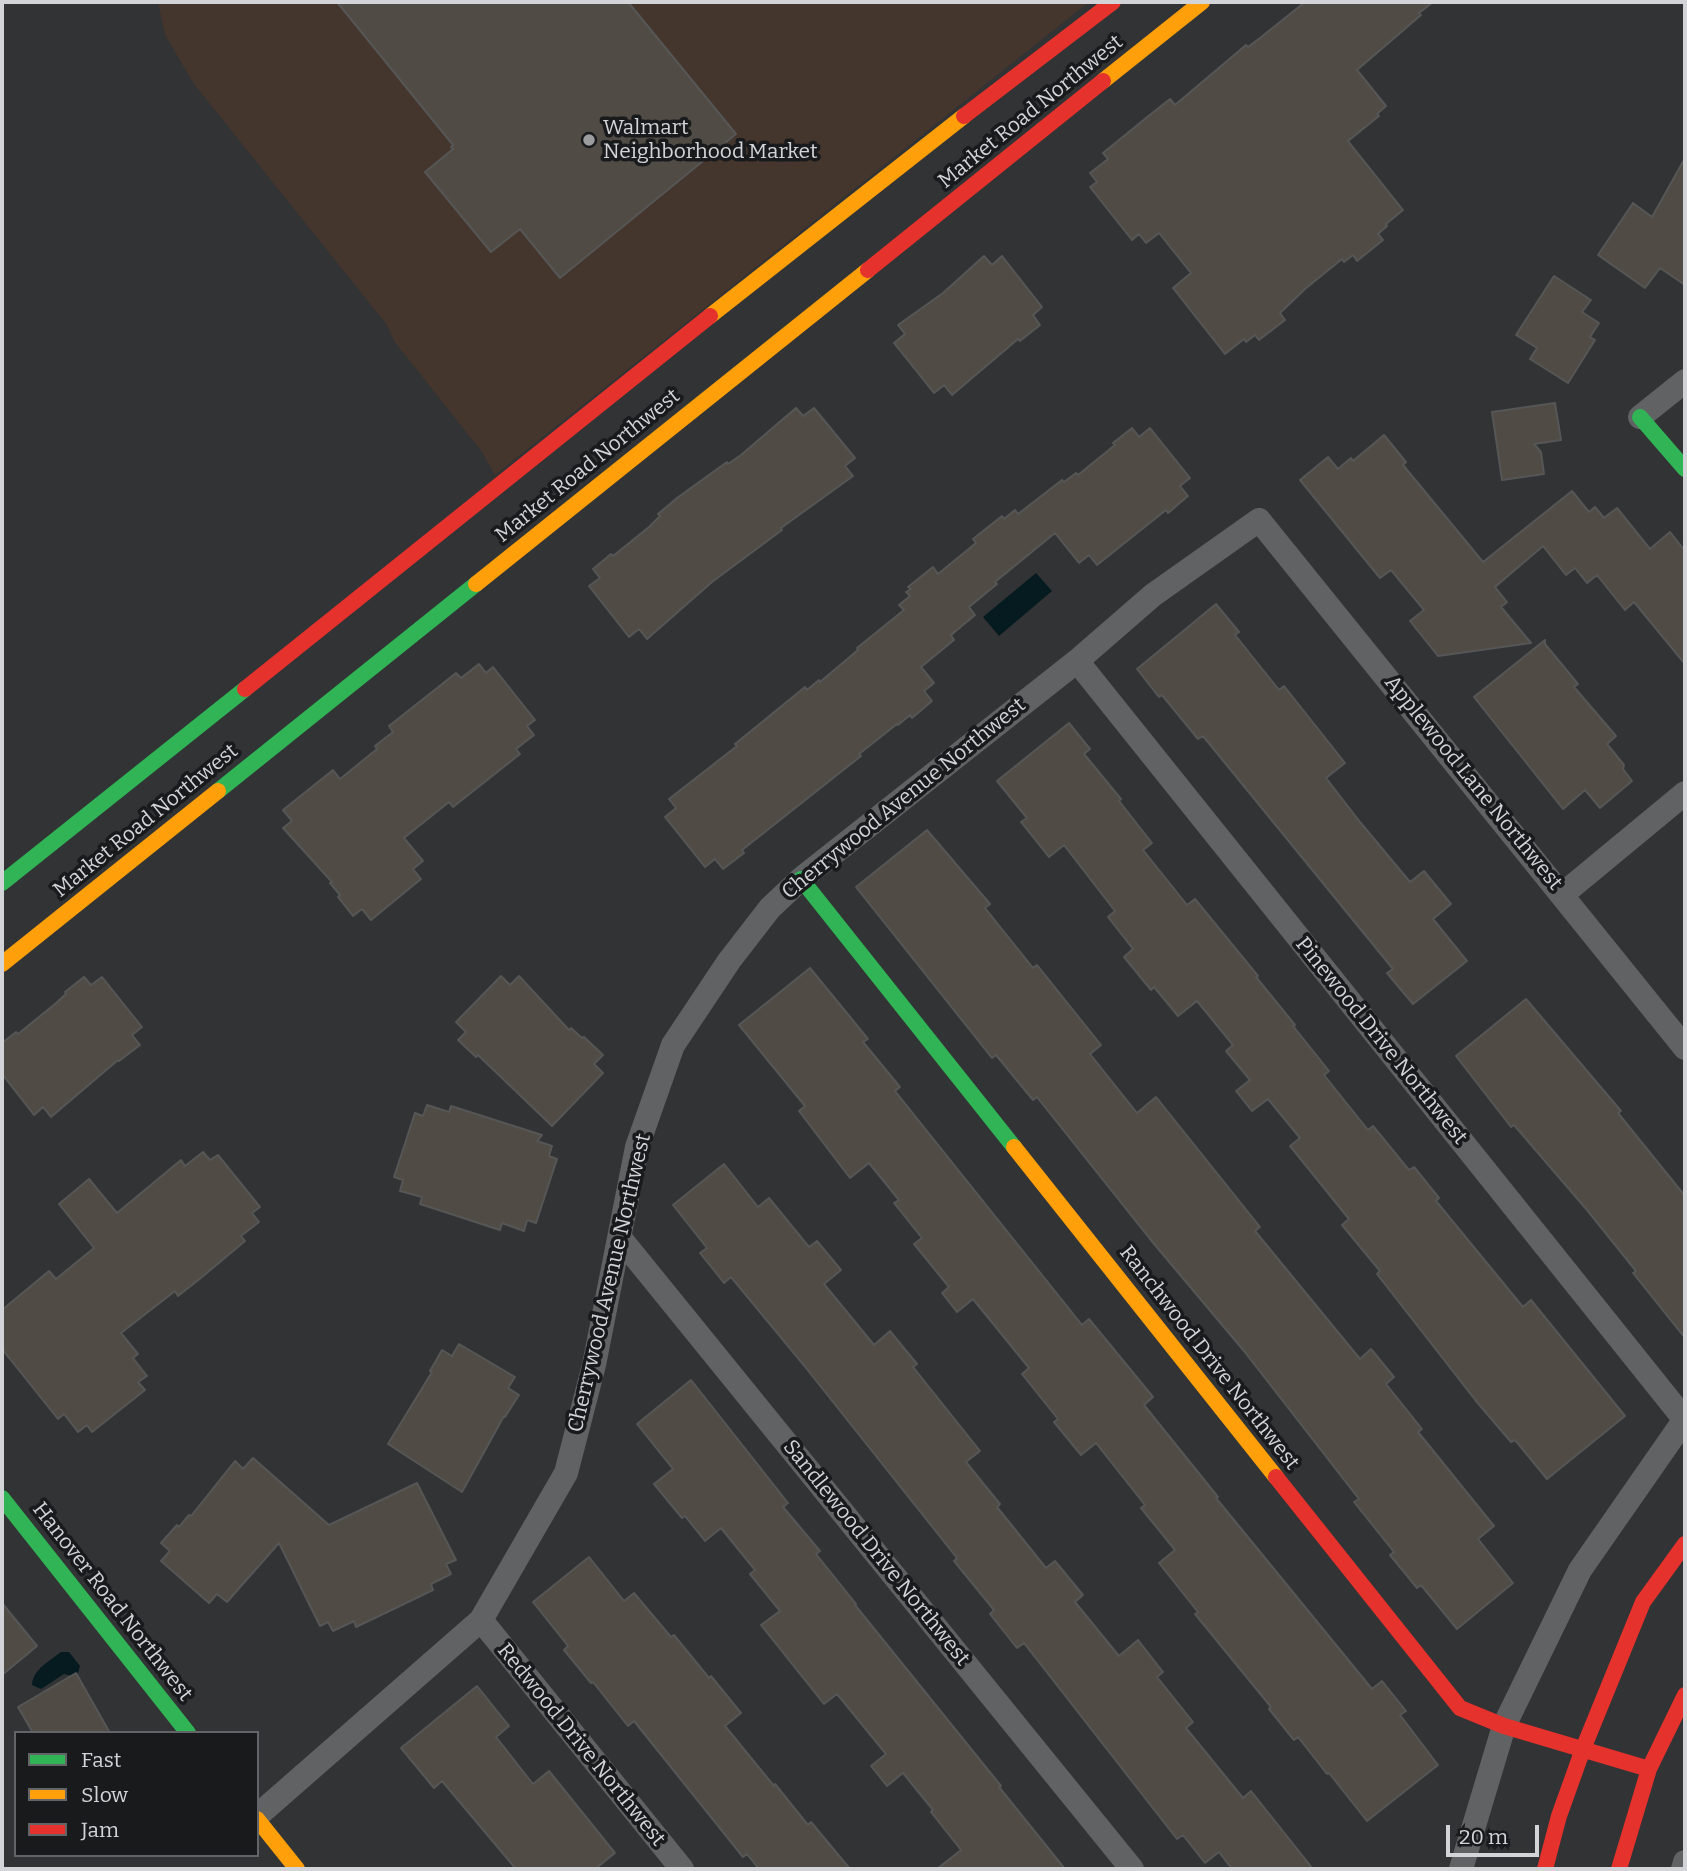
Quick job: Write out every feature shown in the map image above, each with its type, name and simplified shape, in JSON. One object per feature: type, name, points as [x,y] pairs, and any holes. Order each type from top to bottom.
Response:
[{"type":"street","name":"Market Road Northwest","points":[[2,883],[850,204],[1113,2]]},
{"type":"street","name":"Market Road Northwest","points":[[2,964],[1202,2]]},
{"type":"street","points":[[1685,381],[1640,417],[1685,469]]},
{"type":"street","name":"Cherrywood Avenue Northwest","points":[[259,1815],[481,1620],[566,1473],[594,1365],[637,1147],[673,1045],[729,961],[771,908],[801,879],[1077,661],[1153,595],[1259,520]]},
{"type":"street","name":"Applewood Lane Northwest","points":[[1259,520],[1685,1048]]},
{"type":"street","name":"Pinewood Drive Northwest","points":[[1077,661],[1685,1420]]},
{"type":"street","points":[[1563,894],[1685,793]]},
{"type":"street","name":"Ranchwood Drive Northwest","points":[[801,879],[1460,1708],[1504,1726],[1649,1769]]},
{"type":"street","name":"Sandlewood Drive Northwest","points":[[620,1238],[1132,1869]]},
{"type":"street","points":[[1461,1869],[1504,1726],[1580,1570],[1685,1420]]},
{"type":"street","name":"Hanover Road Northwest","points":[[4,1504],[186,1731]]},
{"type":"street","points":[[1545,1869],[1559,1816],[1583,1749],[1643,1602],[1685,1544]]},
{"type":"street","name":"Redwood Drive Northwest","points":[[481,1620],[682,1869]]},
{"type":"street","points":[[1619,1869],[1649,1769],[1685,1695]]},
{"type":"street","points":[[259,1820],[298,1869]]},
{"type":"street","points":[[1683,1869],[1685,1862]]},
{"type":"shaded area","points":[[158,2],[1089,2],[495,475],[482,452],[394,341],[387,325],[194,84],[165,35]]},
{"type":"water","points":[[1036,573],[1052,591],[999,636],[983,617]]},
{"type":"water","points":[[61,1652],[69,1652],[80,1666],[78,1673],[73,1676],[64,1674],[41,1689],[32,1685],[35,1674]]},
{"type":"building","name":"Walmart Neighborhood Market","points":[[337,2],[628,2],[736,134],[560,278],[520,229],[491,252],[425,172],[453,149],[453,145]]},
{"type":"building","points":[[1305,2],[1433,2],[1357,70],[1386,106],[1377,114],[1379,116],[1348,141],[1403,210],[1378,234],[1383,240],[1357,261],[1353,255],[1344,262],[1342,259],[1305,289],[1280,313],[1285,320],[1259,340],[1255,335],[1246,342],[1244,339],[1225,354],[1173,288],[1191,273],[1159,233],[1146,243],[1139,234],[1132,240],[1090,187],[1097,182],[1090,173],[1108,159],[1103,153],[1146,118],[1170,99],[1175,105],[1246,45],[1248,47]]},
{"type":"building","points":[[1685,158],[1685,285],[1660,268],[1645,288],[1598,255],[1633,203],[1652,217]]},
{"type":"building","points":[[984,256],[992,265],[1002,256],[1042,307],[1033,315],[1040,325],[1020,341],[1018,339],[952,395],[944,385],[934,393],[894,343],[905,334],[898,325],[943,293]]},
{"type":"building","points":[[1554,276],[1591,300],[1582,312],[1599,323],[1590,337],[1595,340],[1568,383],[1530,359],[1537,348],[1516,335]]},
{"type":"building","points":[[1555,403],[1561,440],[1534,444],[1541,452],[1544,474],[1502,480],[1492,412]]},
{"type":"building","points":[[796,408],[803,416],[814,408],[855,458],[845,466],[853,476],[712,582],[647,639],[639,629],[629,637],[589,586],[600,578],[593,569],[649,527],[660,516],[658,514],[677,498],[741,455]]},
{"type":"building","points":[[1132,428],[1139,437],[1150,428],[1190,478],[1180,486],[1188,496],[1168,513],[1166,510],[1097,565],[1089,555],[1079,563],[1055,533],[969,607],[975,615],[951,635],[954,640],[921,667],[934,683],[924,691],[932,701],[859,754],[861,756],[742,850],[744,853],[723,869],[715,859],[705,867],[665,817],[676,808],[669,799],[737,746],[735,744],[805,687],[807,690],[819,680],[820,682],[904,610],[899,605],[910,596],[906,592],[911,589],[908,587],[933,567],[938,574],[976,543],[973,539],[1002,516],[1004,519],[1015,510],[1018,514],[1062,480],[1064,482],[1076,473],[1078,475]]},
{"type":"building","points":[[1384,435],[1406,462],[1403,465],[1483,562],[1572,491],[1589,512],[1595,507],[1604,518],[1617,508],[1650,549],[1670,532],[1685,551],[1685,664],[1634,602],[1625,610],[1597,575],[1587,583],[1575,568],[1566,575],[1543,546],[1495,587],[1507,602],[1501,607],[1531,643],[1438,656],[1410,621],[1424,610],[1391,570],[1380,578],[1300,480],[1328,457],[1338,469],[1351,458],[1353,461]]},
{"type":"building","points":[[1216,604],[1239,632],[1235,635],[1279,690],[1284,686],[1345,763],[1326,778],[1360,822],[1410,882],[1424,871],[1451,904],[1433,919],[1467,961],[1413,1004],[1387,973],[1393,969],[1203,736],[1198,739],[1137,669]]},
{"type":"building","points":[[1545,640],[1545,644],[1578,684],[1574,687],[1616,736],[1607,744],[1624,765],[1623,769],[1632,781],[1600,808],[1585,790],[1563,809],[1474,697]]},
{"type":"building","points":[[479,664],[486,673],[493,667],[535,720],[527,726],[534,735],[516,749],[520,754],[453,807],[449,802],[404,838],[423,861],[413,869],[421,879],[371,920],[362,909],[353,916],[338,897],[340,895],[330,883],[332,882],[283,828],[292,821],[283,810],[333,770],[340,779],[377,749],[375,746],[393,732],[389,726],[456,673],[461,678]]},
{"type":"building","points":[[1069,723],[1090,749],[1084,754],[1152,843],[1143,850],[1187,905],[1195,899],[1295,1025],[1293,1026],[1329,1071],[1324,1075],[1368,1130],[1373,1126],[1409,1170],[1414,1167],[1439,1198],[1436,1201],[1523,1307],[1531,1300],[1625,1416],[1547,1479],[1515,1440],[1511,1442],[1476,1401],[1377,1274],[1380,1271],[1342,1225],[1349,1219],[1290,1146],[1300,1138],[1268,1099],[1252,1111],[1236,1091],[1250,1080],[1226,1051],[1233,1045],[1197,1001],[1178,1016],[1154,987],[1151,990],[1124,957],[1133,949],[1108,917],[1115,911],[1064,845],[1049,857],[1021,822],[1027,818],[997,781]]},
{"type":"building","points":[[927,830],[990,904],[985,908],[1033,968],[1037,965],[1101,1045],[1090,1054],[1137,1113],[1156,1097],[1260,1227],[1255,1231],[1360,1359],[1371,1349],[1394,1377],[1386,1384],[1422,1429],[1418,1432],[1494,1526],[1478,1539],[1513,1583],[1457,1629],[1421,1585],[1417,1588],[1390,1555],[1394,1552],[1354,1502],[1359,1499],[1244,1351],[1150,1239],[1037,1097],[1033,1100],[996,1055],[992,1058],[856,887]]},
{"type":"building","points":[[810,968],[868,1039],[863,1042],[900,1087],[895,1091],[1082,1325],[1089,1319],[1153,1397],[1144,1405],[1218,1497],[1216,1498],[1372,1689],[1382,1681],[1406,1711],[1400,1715],[1438,1765],[1367,1821],[1298,1737],[1294,1740],[1269,1709],[1271,1707],[1195,1614],[1198,1612],[1159,1563],[1175,1550],[1141,1508],[1145,1505],[1096,1443],[1081,1455],[1054,1422],[1058,1419],[1022,1374],[1029,1368],[973,1299],[957,1312],[942,1293],[949,1287],[914,1244],[922,1238],[894,1203],[899,1200],[869,1163],[850,1178],[799,1111],[805,1106],[739,1025]]},
{"type":"building","points":[[501,976],[510,985],[519,976],[569,1030],[571,1028],[584,1037],[603,1055],[594,1064],[603,1073],[552,1126],[478,1055],[476,1057],[458,1040],[466,1032],[456,1022]]},
{"type":"building","points":[[84,977],[91,985],[102,977],[142,1027],[132,1035],[140,1045],[118,1060],[51,1117],[43,1107],[34,1115],[2,1074],[2,1043],[16,1032],[18,1034]]},
{"type":"building","points":[[1526,999],[1621,1111],[1618,1113],[1685,1196],[1685,1338],[1587,1210],[1514,1125],[1511,1127],[1456,1056]]},
{"type":"building","points":[[427,1105],[449,1112],[451,1106],[542,1135],[537,1141],[552,1146],[549,1156],[557,1159],[536,1223],[527,1220],[524,1231],[502,1223],[500,1230],[420,1204],[422,1197],[400,1191],[403,1180],[394,1177],[415,1113],[423,1116]]},
{"type":"building","points":[[203,1152],[210,1160],[218,1155],[260,1207],[252,1213],[259,1222],[241,1236],[245,1241],[202,1277],[178,1296],[175,1291],[121,1333],[138,1354],[133,1358],[147,1376],[138,1382],[145,1390],[92,1432],[87,1425],[78,1432],[64,1414],[58,1419],[2,1349],[2,1310],[49,1271],[56,1279],[94,1248],[59,1204],[89,1179],[117,1213],[181,1160],[185,1166]]},
{"type":"building","points":[[724,1164],[758,1207],[769,1198],[809,1247],[817,1241],[841,1270],[824,1284],[874,1345],[890,1331],[917,1364],[913,1367],[980,1451],[966,1462],[1000,1504],[997,1507],[1046,1568],[1055,1561],[1083,1595],[1075,1602],[1119,1656],[1138,1640],[1163,1672],[1157,1677],[1193,1722],[1186,1728],[1243,1798],[1251,1791],[1313,1869],[1232,1869],[1219,1852],[1205,1863],[1183,1835],[1177,1839],[1024,1643],[1017,1648],[990,1614],[994,1610],[954,1561],[957,1558],[806,1368],[731,1277],[724,1283],[700,1253],[707,1248],[673,1205]]},
{"type":"building","points":[[459,1344],[515,1377],[508,1388],[519,1395],[504,1416],[462,1492],[388,1444],[432,1372],[430,1371],[442,1350],[452,1356]]},
{"type":"building","points":[[691,1380],[788,1503],[783,1507],[820,1551],[816,1554],[855,1605],[1065,1869],[937,1869],[961,1850],[931,1812],[933,1810],[903,1773],[887,1786],[871,1766],[886,1754],[837,1694],[824,1704],[761,1625],[780,1611],[750,1574],[755,1570],[721,1528],[705,1541],[654,1484],[673,1469],[637,1424]]},
{"type":"building","points":[[253,1458],[329,1525],[417,1483],[456,1560],[446,1564],[451,1574],[431,1584],[433,1590],[356,1627],[354,1621],[333,1631],[328,1622],[320,1626],[279,1543],[227,1602],[217,1594],[209,1603],[161,1561],[170,1551],[161,1543],[177,1525],[179,1527],[191,1516],[235,1461],[243,1469]]},
{"type":"building","points":[[589,1557],[624,1601],[634,1593],[671,1637],[674,1635],[709,1678],[711,1676],[741,1713],[725,1726],[808,1825],[811,1822],[850,1869],[759,1869],[747,1854],[743,1857],[634,1721],[628,1726],[593,1682],[591,1683],[564,1650],[568,1646],[533,1602]]},
{"type":"building","points":[[2,1603],[37,1646],[2,1675]]},
{"type":"building","points":[[76,1673],[109,1731],[32,1731],[18,1707]]},
{"type":"building","points":[[477,1686],[509,1726],[496,1737],[533,1784],[549,1771],[615,1853],[595,1869],[516,1869],[442,1781],[434,1788],[401,1748]]},
{"type":"traffic: fast","points":[[1640,417],[1685,469]]},
{"type":"traffic: fast","points":[[218,791],[476,584]]},
{"type":"traffic: fast","points":[[2,883],[245,689]]},
{"type":"traffic: fast","points":[[801,879],[1014,1147]]},
{"type":"traffic: fast","points":[[2,1498],[186,1731]]},
{"type":"traffic: slow","points":[[1103,81],[1202,2]]},
{"type":"traffic: slow","points":[[710,316],[964,116]]},
{"type":"traffic: slow","points":[[476,584],[868,270]]},
{"type":"traffic: slow","points":[[2,964],[218,791]]},
{"type":"traffic: slow","points":[[1014,1147],[1276,1477]]},
{"type":"traffic: slow","points":[[259,1822],[297,1869]]},
{"type":"traffic: jam","points":[[964,116],[1113,2]]},
{"type":"traffic: jam","points":[[868,270],[1103,81]]},
{"type":"traffic: jam","points":[[245,689],[710,316]]},
{"type":"traffic: jam","points":[[1276,1477],[1460,1708],[1504,1726],[1649,1769]]},
{"type":"traffic: jam","points":[[1545,1869],[1559,1816],[1583,1749],[1643,1602],[1685,1544]]},
{"type":"traffic: jam","points":[[1619,1869],[1649,1769],[1685,1695]]},
{"type":"place","name":"Walmart Neighborhood Market","points":[[589,140]]}]
